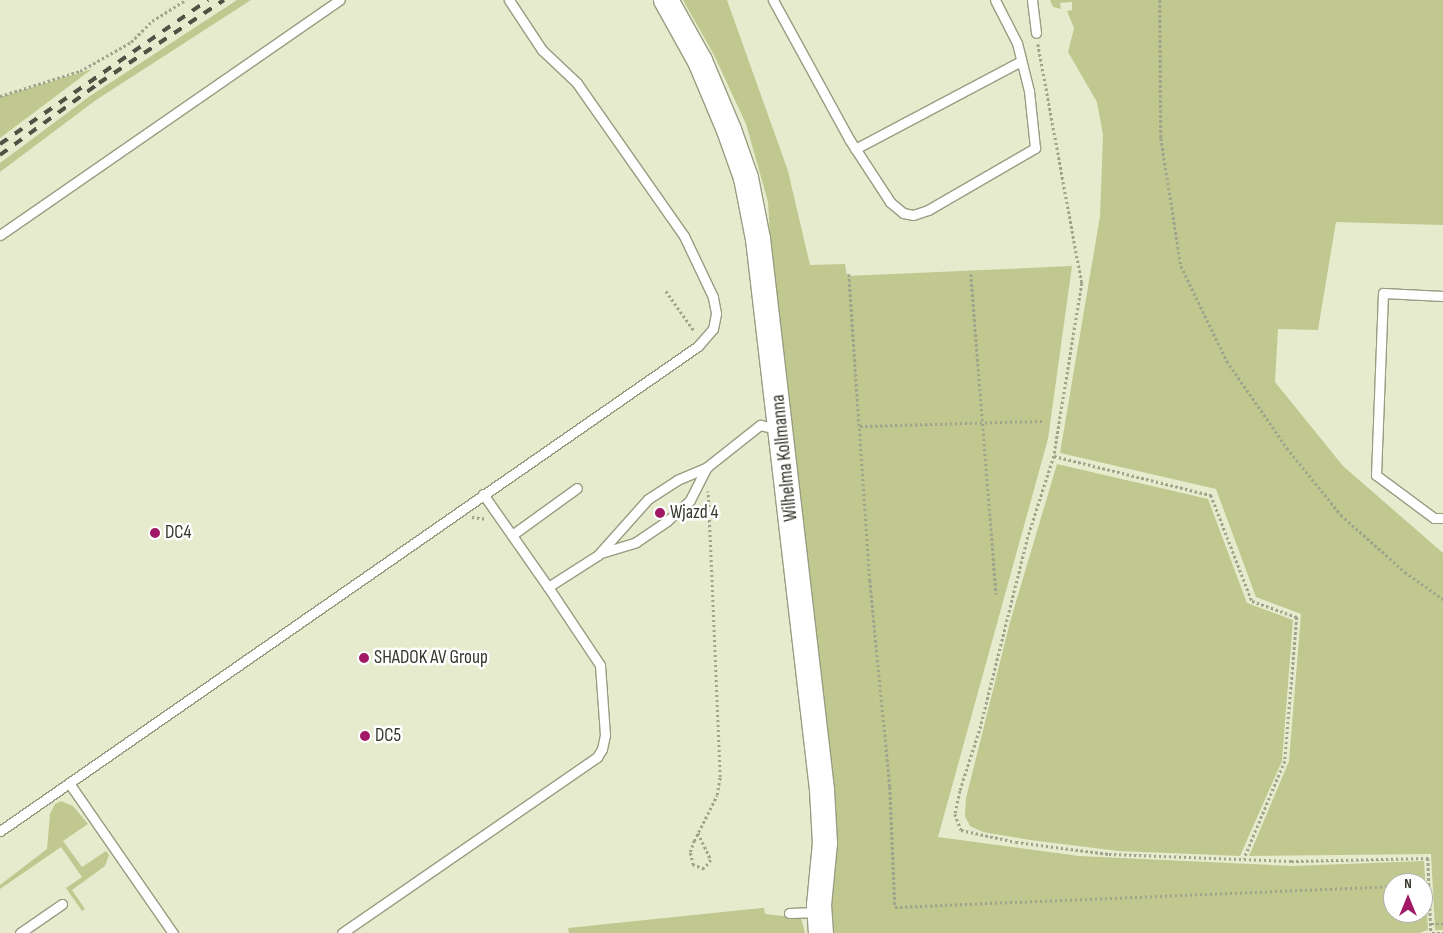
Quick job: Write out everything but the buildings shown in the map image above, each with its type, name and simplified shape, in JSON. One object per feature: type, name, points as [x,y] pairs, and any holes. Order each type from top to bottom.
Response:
[{"type":"street","name":"Wilhelma Kollmanna","points":[[666,0],[705,72],[746,178],[763,268],[825,829],[820,922]]},
{"type":"lane","points":[[0,235],[340,0]]},
{"type":"lane","points":[[0,831],[698,346],[713,329],[716,313],[713,297],[684,236],[577,82],[542,50],[509,0]]},
{"type":"lane","points":[[773,0],[856,149],[890,202],[903,213],[913,215],[928,210],[1035,148],[1029,91],[1017,43],[995,0]]},
{"type":"lane","points":[[1032,0],[1036,33]]},
{"type":"lane","points":[[856,149],[1021,61]]},
{"type":"lane","points":[[1443,296],[1383,293],[1376,475],[1434,518],[1443,518]]},
{"type":"lane","points":[[548,587],[598,554],[648,499],[677,480],[707,467],[760,424],[782,431]]},
{"type":"lane","points":[[598,554],[636,542],[667,521],[690,500],[707,467]]},
{"type":"lane","points":[[512,535],[578,488]]},
{"type":"lane","points":[[342,933],[597,757],[602,749],[605,735],[600,665],[483,494]]},
{"type":"lane","points":[[69,783],[172,933]]},
{"type":"lane","points":[[20,933],[62,904]]},
{"type":"lane","points":[[789,913],[820,922]]},
{"type":"path","points":[[0,96],[80,71],[131,42],[152,21],[186,0]]},
{"type":"path","points":[[1160,0],[1161,138],[1181,266],[1227,361],[1287,448],[1340,515],[1406,572],[1443,599]]},
{"type":"path","points":[[1036,33],[1082,283],[1054,456],[1028,536],[981,726],[960,790],[955,814],[961,830],[1016,842],[1101,853],[1244,859],[1428,858],[1431,933],[1443,932]]},
{"type":"path","points":[[849,274],[870,580],[890,786],[895,907],[1383,886]]},
{"type":"path","points":[[971,274],[996,594]]},
{"type":"path","points":[[666,290],[697,334]]},
{"type":"path","points":[[689,340],[703,329]]},
{"type":"path","points":[[860,426],[1043,420]]},
{"type":"path","points":[[1054,456],[1211,495],[1252,601],[1297,617],[1285,761],[1244,859]]},
{"type":"path","points":[[698,834],[711,860],[704,869],[693,866],[690,859],[698,834],[717,795],[720,777],[707,467]]},
{"type":"path","points":[[1431,924],[1443,924]]},
{"type":"green space","points":[[237,0],[251,0],[96,100],[0,172],[0,163],[90,96]]},
{"type":"green space","points":[[683,0],[727,0],[788,171],[810,265],[845,264],[847,276],[1072,266],[1048,439],[938,837],[1079,856],[1293,866],[1424,861],[1425,873],[1383,873],[1383,923],[1428,923],[1428,930],[1419,933],[831,933],[829,902],[837,840],[772,271],[768,202],[746,124],[714,55]]},
{"type":"green space","points":[[1050,0],[1443,0],[1443,225],[1336,222],[1318,330],[1278,329],[1275,382],[1343,466],[1443,553],[1443,930],[1435,930],[1431,854],[1249,856],[1289,761],[1301,614],[1256,597],[1216,489],[1060,453],[1100,216],[1103,135],[1097,102],[1068,52],[1074,28],[1067,11],[1072,10],[1072,2],[1060,3],[1061,9],[1053,7]]},
{"type":"green space","points":[[92,69],[0,138],[0,97]]},
{"type":"green space","points":[[1057,464],[1208,499],[1247,603],[1293,620],[1282,761],[1240,856],[1118,851],[1030,840],[983,832],[970,826],[965,816],[966,798],[1010,622]]},
{"type":"green space","points":[[61,801],[73,806],[88,824],[63,841],[82,867],[106,851],[109,855],[105,866],[72,890],[85,909],[82,911],[66,888],[82,877],[61,847],[0,889],[0,885],[47,849],[50,814],[55,804]]},
{"type":"green space","points":[[772,907],[764,908],[765,914],[801,918],[805,933],[569,933],[568,928]]},
{"type":"railway","points":[[0,144],[208,0]]},
{"type":"railway","points":[[0,155],[99,83],[224,0]]},
{"type":"place","name":"Wjazd 4","points":[[660,513]]},
{"type":"place","name":"DC4","points":[[155,533]]},
{"type":"place","name":"SHADOK AV Group","points":[[364,658]]},
{"type":"place","name":"DC5","points":[[365,736]]}]
